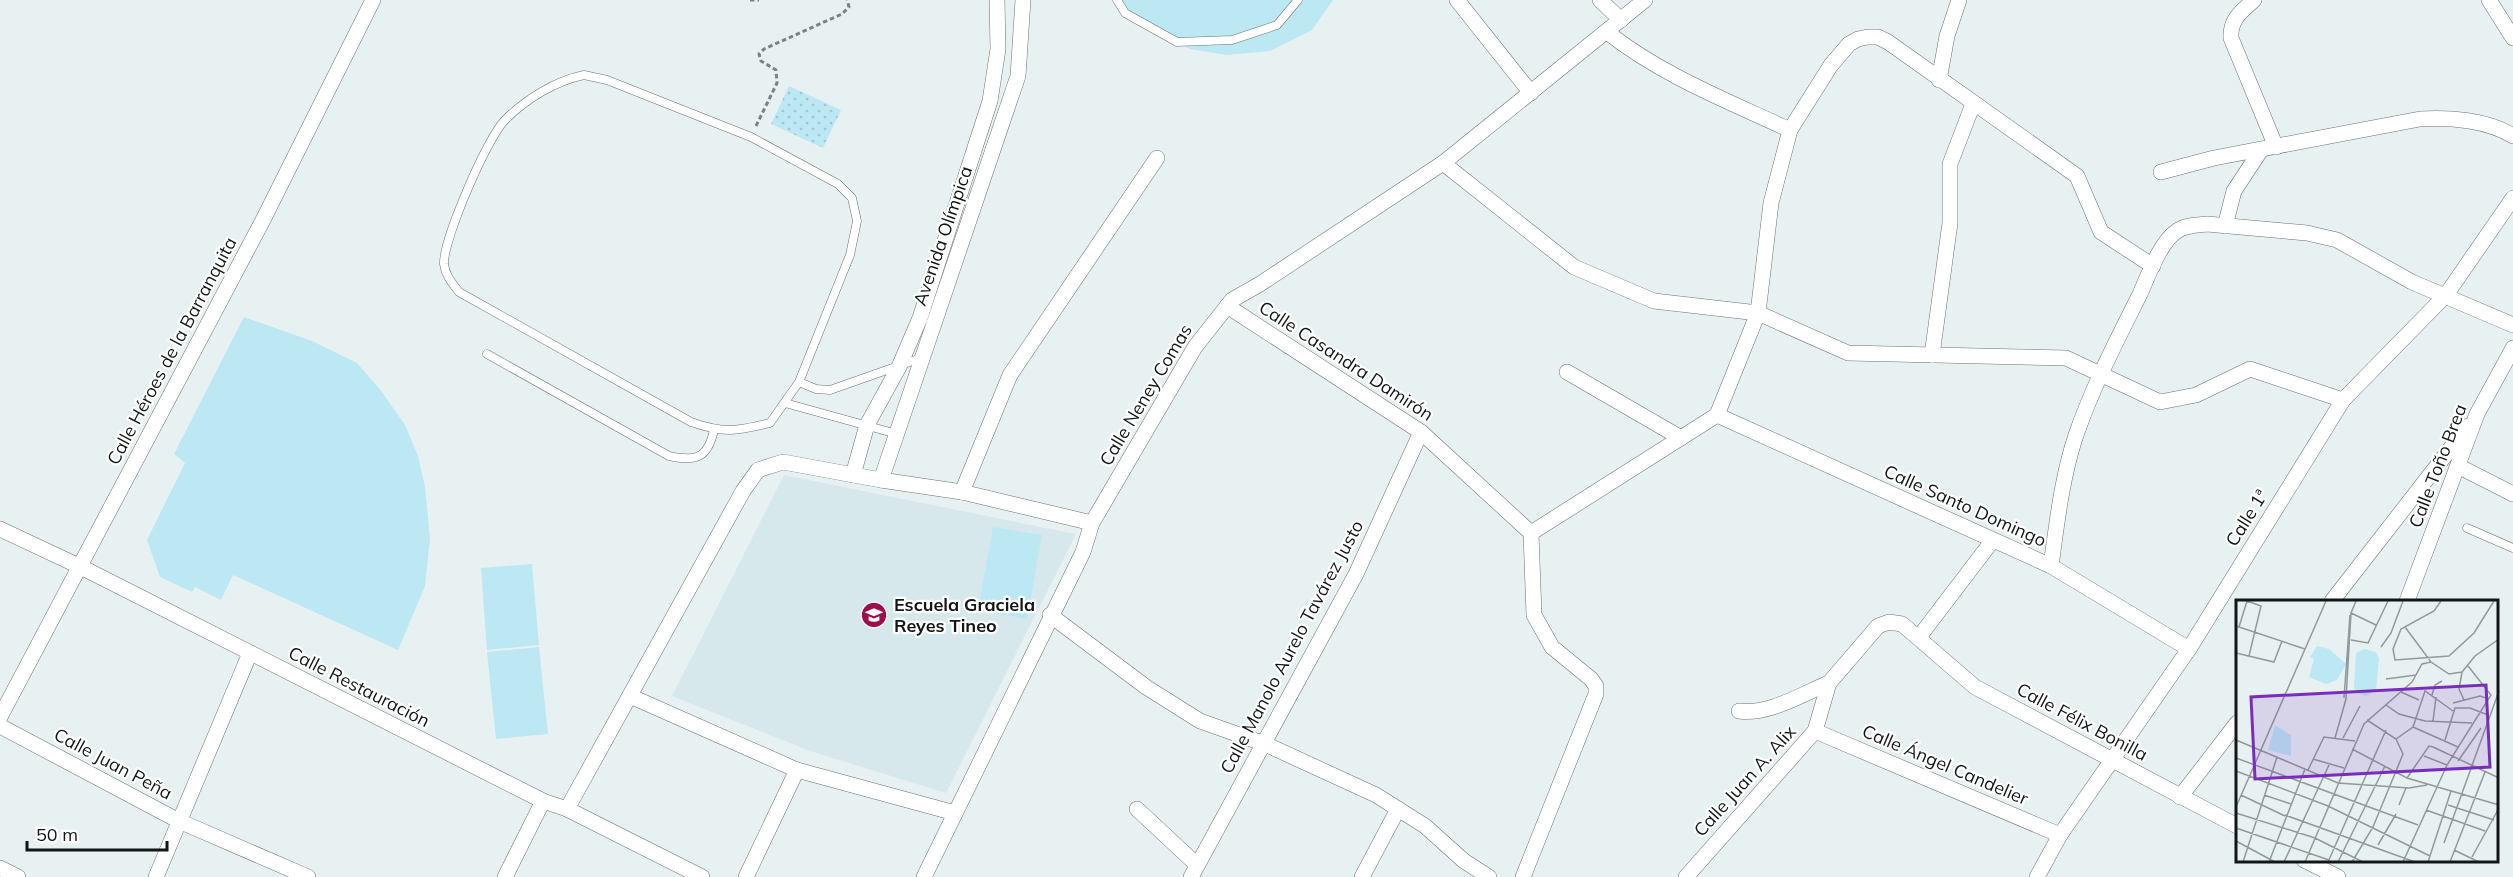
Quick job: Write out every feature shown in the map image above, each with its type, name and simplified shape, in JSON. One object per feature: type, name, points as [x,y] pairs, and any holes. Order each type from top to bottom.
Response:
[{"type":"street","name":"Calle Héroes de la Barranquita","points":[[0,717],[263,220],[373,0]]},
{"type":"street","points":[[853,475],[867,425],[899,367],[920,318],[990,100],[998,49],[997,0]]},
{"type":"street","name":"Avenida Olímpica","points":[[881,480],[1018,76],[1023,0]]},
{"type":"street","points":[[1457,0],[1531,93]]},
{"type":"street","points":[[1600,0],[1620,20]]},
{"type":"street","name":"Calle Neney Comas","points":[[924,877],[1050,615],[1083,552],[1092,524],[1195,347],[1227,306],[1232,300],[1260,284],[1443,163],[1645,0]]},
{"type":"street","points":[[1939,80],[1947,36],[1959,0]]},
{"type":"street","points":[[2254,0],[2234,19],[2230,28],[2230,38],[2269,149]]},
{"type":"street","points":[[2489,0],[2513,38]]},
{"type":"street","points":[[1607,32],[1635,54],[1790,130]]},
{"type":"street","points":[[1523,877],[1596,694],[1596,686],[1591,680],[1552,647],[1534,615],[1531,533],[1717,415],[1758,313],[1771,203],[1790,130],[1831,65],[1849,44],[1858,39],[1878,37],[2078,176],[2101,232],[2153,266]]},
{"type":"street","points":[[1932,355],[1950,223],[1950,164],[1973,104]]},
{"type":"street","points":[[2161,172],[2214,158],[2420,119],[2445,117],[2480,124],[2513,136]]},
{"type":"street","points":[[2225,226],[2234,191],[2269,149]]},
{"type":"street","points":[[962,492],[1010,375],[1157,158]]},
{"type":"street","points":[[1443,163],[1574,267],[1654,301],[1758,313],[1848,353],[2066,358],[2160,402],[2196,395],[2250,369],[2343,400]]},
{"type":"street","name":"Calle 1ª","points":[[2037,877],[2060,836],[2114,761],[2189,649],[2343,400],[2446,295],[2513,198]]},
{"type":"street","points":[[2050,566],[2063,485],[2073,446],[2100,375],[2153,266],[2168,240],[2177,230],[2193,225],[2225,226],[2307,233],[2337,240],[2412,282],[2513,325]]},
{"type":"street","name":"Calle Casandra Damirón","points":[[1227,306],[1421,432],[1531,533]]},
{"type":"street","name":"Calle Toño Brea","points":[[2407,600],[2477,414],[2513,348]]},
{"type":"street","points":[[1567,372],[1681,438]]},
{"type":"street","points":[[2333,600],[2477,414]]},
{"type":"street","name":"Calle Santo Domingo","points":[[1717,415],[2050,566],[2189,649]]},
{"type":"street","name":"Calle Manolo Aurelo Tavárez Justo","points":[[1194,871],[1356,574],[1421,432]]},
{"type":"street","points":[[567,809],[742,491],[758,470],[783,462],[962,492],[1092,524]]},
{"type":"street","points":[[2458,466],[2513,494]]},
{"type":"street","name":"Calle Restauración","points":[[0,529],[81,567],[543,801],[567,809],[702,877]]},
{"type":"street","points":[[1919,637],[1993,540]]},
{"type":"street","points":[[1050,615],[1146,687],[1200,721],[1265,744],[1376,795],[1425,826],[1464,861],[1489,877]]},
{"type":"street","name":"Calle Juan A. Alix","points":[[1686,877],[1815,731],[1829,683],[1878,626],[1883,623],[1896,622],[1919,637]]},
{"type":"street","name":"Calle Félix Bonilla","points":[[1919,637],[1975,687],[2236,825]]},
{"type":"street","points":[[156,877],[250,653]]},
{"type":"street","points":[[1739,711],[1766,709],[1829,683]]},
{"type":"street","points":[[630,696],[796,770],[955,813]]},
{"type":"street","points":[[2180,797],[2236,724]]},
{"type":"street","name":"Calle Juan Peña","points":[[0,726],[179,821],[308,877]]},
{"type":"street","name":"Calle Ángel Candelier","points":[[1815,731],[2060,836]]},
{"type":"street","points":[[746,877],[796,770]]},
{"type":"street","points":[[505,877],[543,801]]},
{"type":"street","points":[[1137,808],[1194,871]]},
{"type":"street","points":[[1362,877],[1398,809]]},
{"type":"street","points":[[2307,865],[2338,877]]},
{"type":"street","points":[[0,868],[18,877]]},
{"type":"lane","points":[[1117,0],[1125,13],[1177,42],[1232,40],[1277,25],[1298,0]]},
{"type":"lane","points":[[584,75],[607,80],[750,137],[838,184],[852,198],[858,221],[849,255],[799,382],[770,423],[741,430],[714,430],[692,422],[459,292],[446,275],[444,262],[474,172],[488,143],[505,120],[546,89],[569,78],[584,75]]},
{"type":"lane","points":[[487,354],[669,456],[683,459],[697,458],[707,451],[714,430]]},
{"type":"lane","points":[[799,382],[816,389],[830,390],[923,358]]},
{"type":"lane","points":[[786,403],[897,434]]},
{"type":"lane","points":[[2467,528],[2513,548]]},
{"type":"path","points":[[750,0],[759,0]]},
{"type":"path","points":[[750,137],[778,80],[776,70],[761,61],[759,54],[764,49],[842,14],[849,7],[847,0]]},
{"type":"shaded area","points":[[1118,0],[1333,0],[1312,30],[1270,51],[1227,55],[1190,49],[1158,32],[1120,6]]},
{"type":"shaded area","points":[[789,86],[841,110],[823,148],[771,124]]},
{"type":"shaded area","points":[[244,317],[312,341],[357,363],[382,392],[405,425],[418,456],[425,487],[430,539],[425,586],[398,650],[233,575],[221,600],[195,587],[192,592],[160,577],[147,540],[185,463],[174,454]]},
{"type":"shaded area","name":"Escuela Graciela Reyes Tineo","points":[[784,475],[1076,534],[946,793],[810,751],[672,696]]},
{"type":"shaded area","points":[[993,527],[1042,535],[1027,619],[978,610]]},
{"type":"shaded area","points":[[532,564],[539,645],[487,650],[481,568]]},
{"type":"shaded area","points":[[539,647],[548,734],[496,739],[487,652]]},
{"type":"place","name":"Escuela Graciela Reyes Tineo","points":[[874,615]]}]
